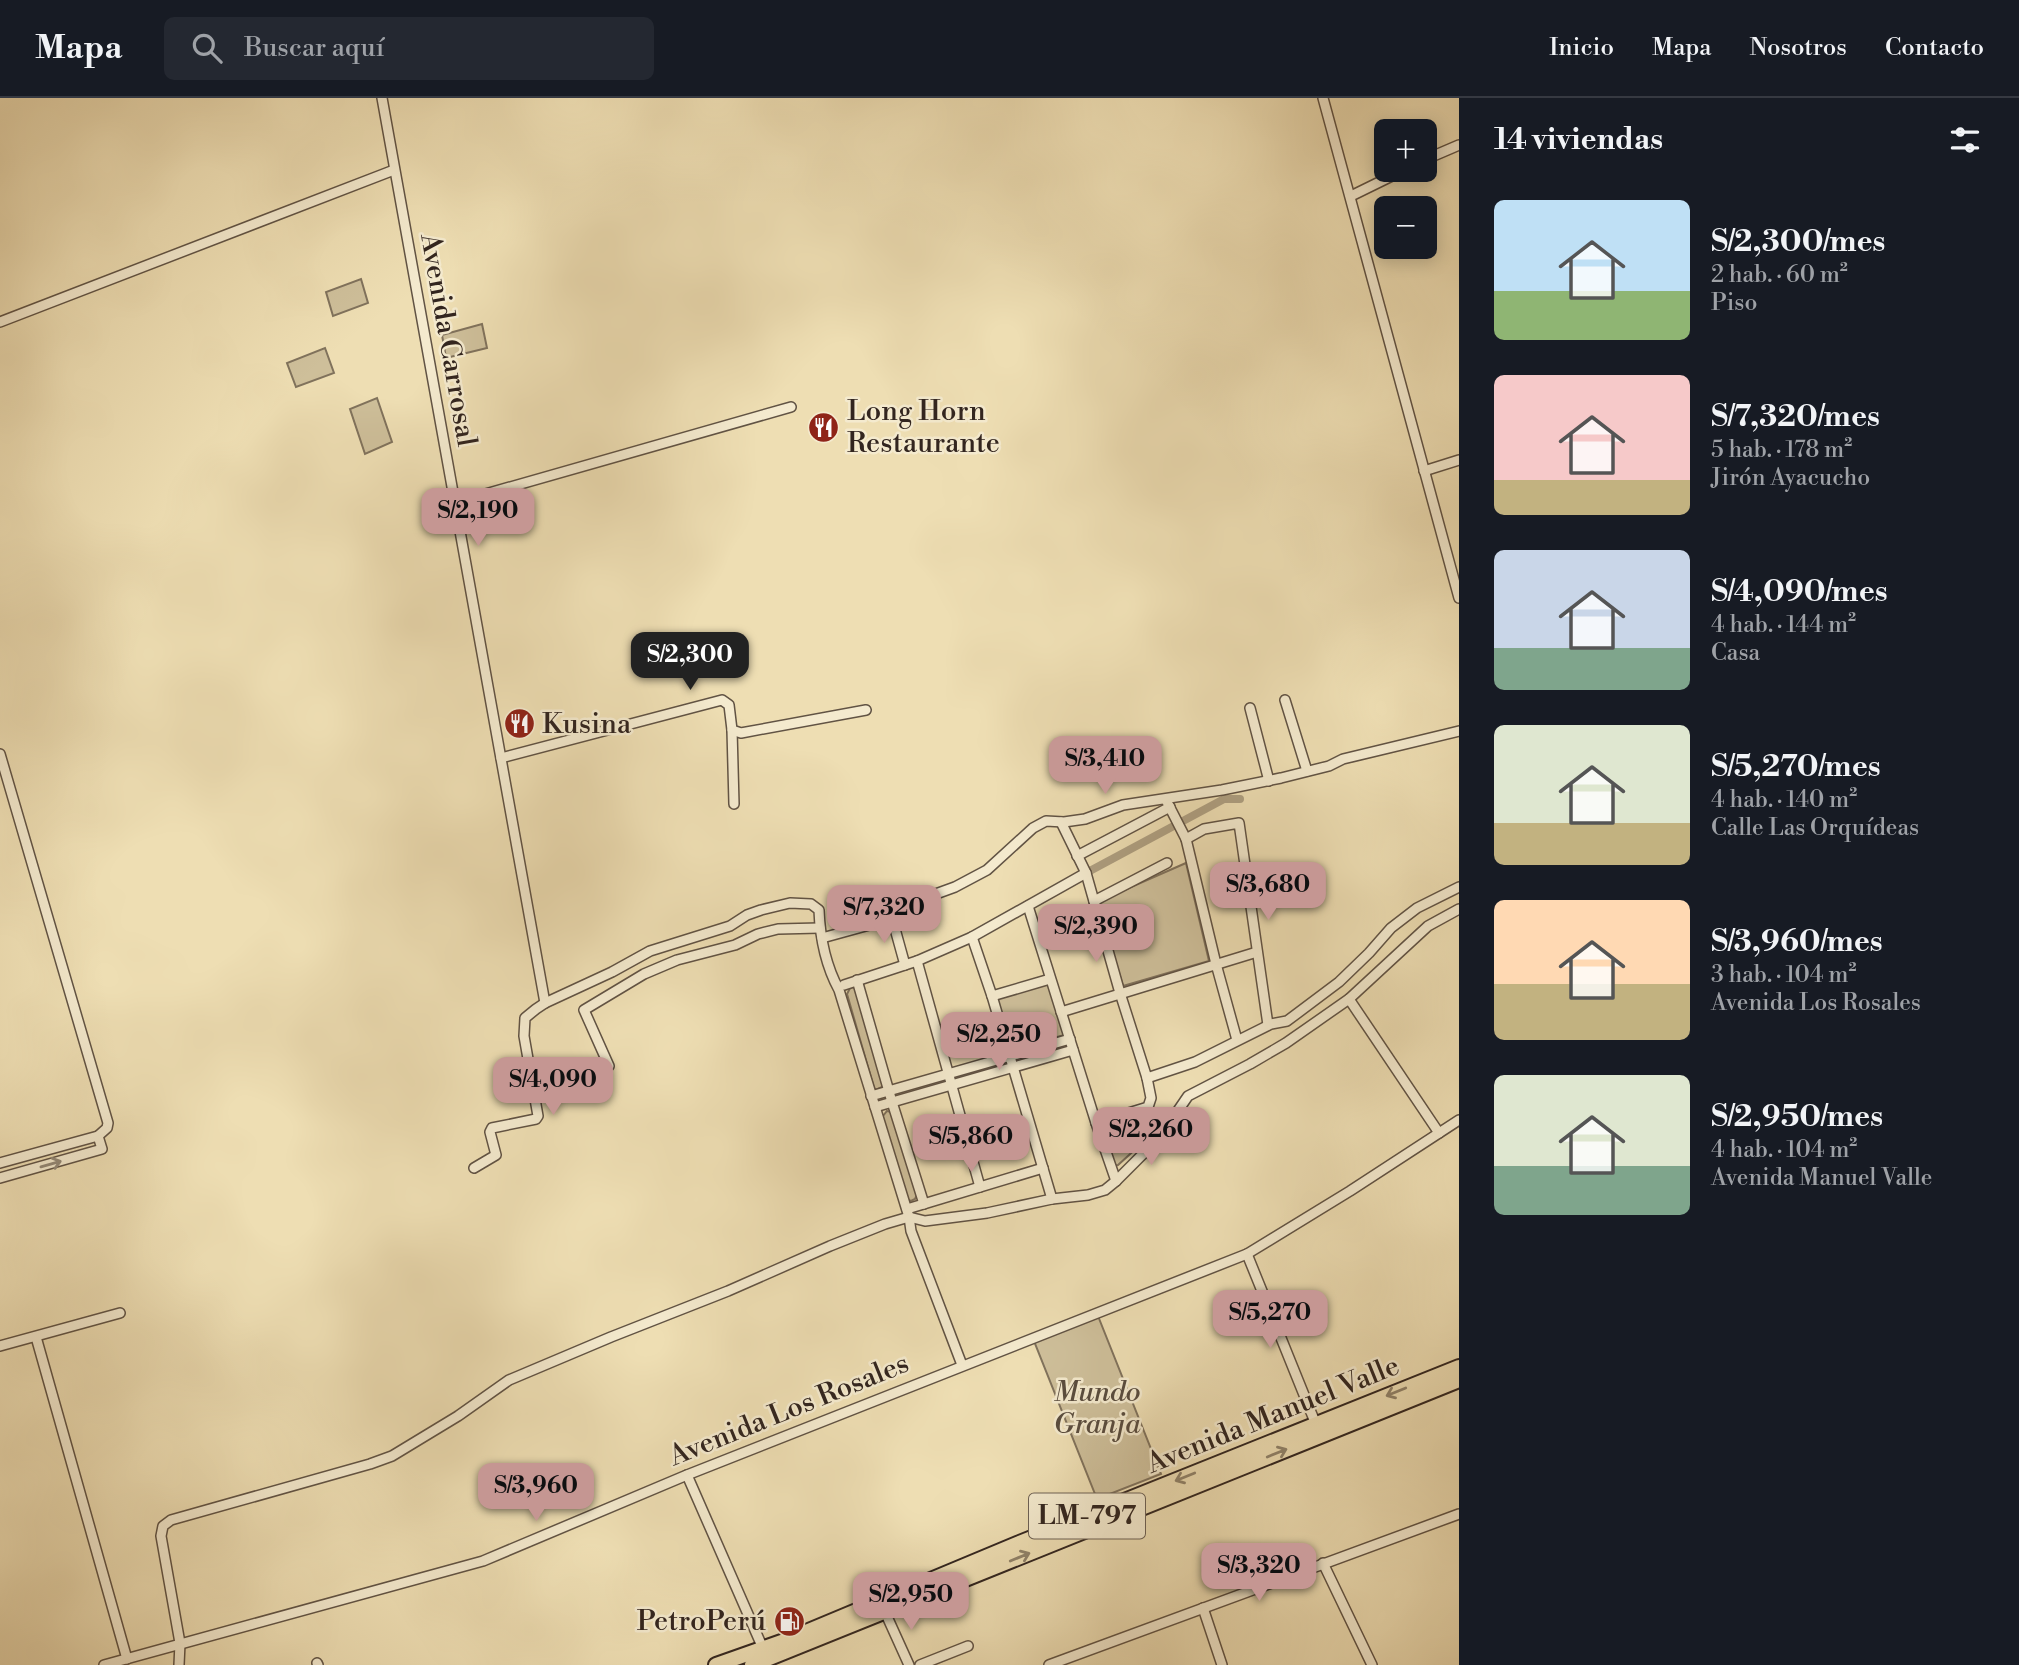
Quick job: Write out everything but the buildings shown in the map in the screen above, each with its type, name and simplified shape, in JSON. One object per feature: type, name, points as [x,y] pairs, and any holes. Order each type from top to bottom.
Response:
[{"type":"main road","name":"Avenida Manuel Valle","points":[[716,1665],[766,1654],[885,1612],[1318,1430],[1459,1367]]},
{"type":"main road","name":"Avenida Manuel Valle","points":[[752,1665],[766,1654],[1017,1544],[1318,1430],[1459,1380]]},
{"type":"street","name":"Avenida Carrosal","points":[[382,98],[545,1003]]},
{"type":"street","points":[[1323,98],[1424,471],[1457,582],[1459,598]]},
{"type":"street","points":[[1437,154],[1459,145]]},
{"type":"street","points":[[0,323],[394,170]]},
{"type":"street","points":[[1351,196],[1380,182]]},
{"type":"street","points":[[454,503],[791,407]]},
{"type":"street","points":[[1424,471],[1459,460]]},
{"type":"street","points":[[501,758],[722,699],[729,705],[732,730],[734,804]]},
{"type":"street","points":[[1285,700],[1307,771]]},
{"type":"street","points":[[1250,708],[1269,781]]},
{"type":"street","points":[[732,730],[741,733],[866,710]]},
{"type":"street","points":[[609,1066],[584,1010],[644,974],[677,960],[735,945],[758,934],[778,929],[821,933],[892,918],[987,870],[1033,828],[1046,821],[1085,819],[1123,805],[1168,803],[1269,781],[1329,766],[1343,759],[1459,731]]},
{"type":"street","points":[[0,754],[105,1105],[108,1123],[107,1128],[98,1136],[0,1163]]},
{"type":"street","points":[[1168,803],[1186,839],[1237,1040]]},
{"type":"street","points":[[1077,856],[1168,803]]},
{"type":"street","points":[[1061,822],[1086,873],[1147,1078],[1150,1098],[1148,1107],[1096,1123]]},
{"type":"street","points":[[1186,839],[1204,829],[1239,823],[1268,1025]]},
{"type":"street","points":[[1094,901],[1167,863]]},
{"type":"street","points":[[844,985],[917,961],[972,937],[1086,873]]},
{"type":"street","points":[[1147,1078],[1195,1062],[1268,1025],[1287,1021],[1339,982],[1391,928],[1417,908],[1459,887]]},
{"type":"street","points":[[474,1168],[496,1155],[490,1132],[492,1128],[536,1119],[538,1116],[524,1036],[524,1023],[529,1013],[650,951],[730,926],[761,910],[790,903],[811,904],[819,910],[821,933],[832,976],[839,989],[908,1213],[911,1231],[962,1365]]},
{"type":"street","points":[[1028,906],[1116,1181]]},
{"type":"street","points":[[908,1213],[925,1221],[976,1215],[1105,1190],[1160,1137],[1188,1096],[1286,1043],[1349,999],[1428,926],[1459,909]]},
{"type":"street","points":[[892,918],[905,965]]},
{"type":"street","points":[[972,937],[1052,1199]]},
{"type":"street","points":[[1061,1012],[1257,952]]},
{"type":"street","points":[[917,961],[980,1187]]},
{"type":"street","points":[[992,996],[1051,979]]},
{"type":"street","points":[[857,980],[924,1204]]},
{"type":"street","points":[[1349,999],[1439,1133]]},
{"type":"street","points":[[871,1096],[1070,1039]]},
{"type":"street","points":[[875,1107],[1073,1050]]},
{"type":"street","name":"Avenida Los Rosales","points":[[104,1665],[483,1561],[687,1475],[1247,1254],[1459,1121]]},
{"type":"street","points":[[0,1178],[102,1149],[98,1136]]},
{"type":"street","points":[[179,1665],[180,1643],[161,1536],[163,1526],[171,1520],[392,1456],[458,1416],[509,1380],[728,1291],[924,1204],[1043,1168]]},
{"type":"street","points":[[1247,1254],[1318,1430]]},
{"type":"street","points":[[0,1346],[120,1313]]},
{"type":"street","points":[[36,1337],[127,1659]]},
{"type":"street","points":[[687,1475],[766,1654]]},
{"type":"street","points":[[1049,1665],[1459,1514]]},
{"type":"street","points":[[1323,1563],[1372,1665]]},
{"type":"street","points":[[1203,1608],[1222,1665]]},
{"type":"street","points":[[885,1612],[909,1665]]},
{"type":"street","points":[[920,1665],[968,1646]]},
{"type":"green space","points":[[361,279],[368,303],[333,316],[326,292]]},
{"type":"green space","points":[[482,324],[487,348],[446,358],[442,335]]},
{"type":"green space","points":[[325,348],[334,373],[296,387],[287,363]]},
{"type":"green space","points":[[377,398],[392,442],[365,454],[350,409]]},
{"type":"green space","points":[[1186,863],[1209,961],[1123,986],[1099,901]]},
{"type":"green space","points":[[1048,982],[1064,1035],[1012,1050],[996,998]]},
{"type":"green space","points":[[853,987],[884,1086],[876,1090],[847,994]]},
{"type":"green space","points":[[887,1111],[891,1112],[917,1195],[911,1201],[906,1199],[883,1123],[883,1116]]},
{"type":"green space","points":[[1147,1112],[1140,1131],[1150,1136],[1114,1166],[1102,1125]]},
{"type":"green space","name":"Mundo Granja","points":[[1098,1316],[1161,1474],[1097,1499],[1034,1341]]},
{"type":"waterway","points":[[1086,873],[1224,799],[1240,799]]},
{"type":"place","name":"Long Horn Restaurante","points":[[824,427]]},
{"type":"place","name":"Kusina","points":[[519,724]]},
{"type":"place","name":"PetroPerú","points":[[789,1621]]}]
